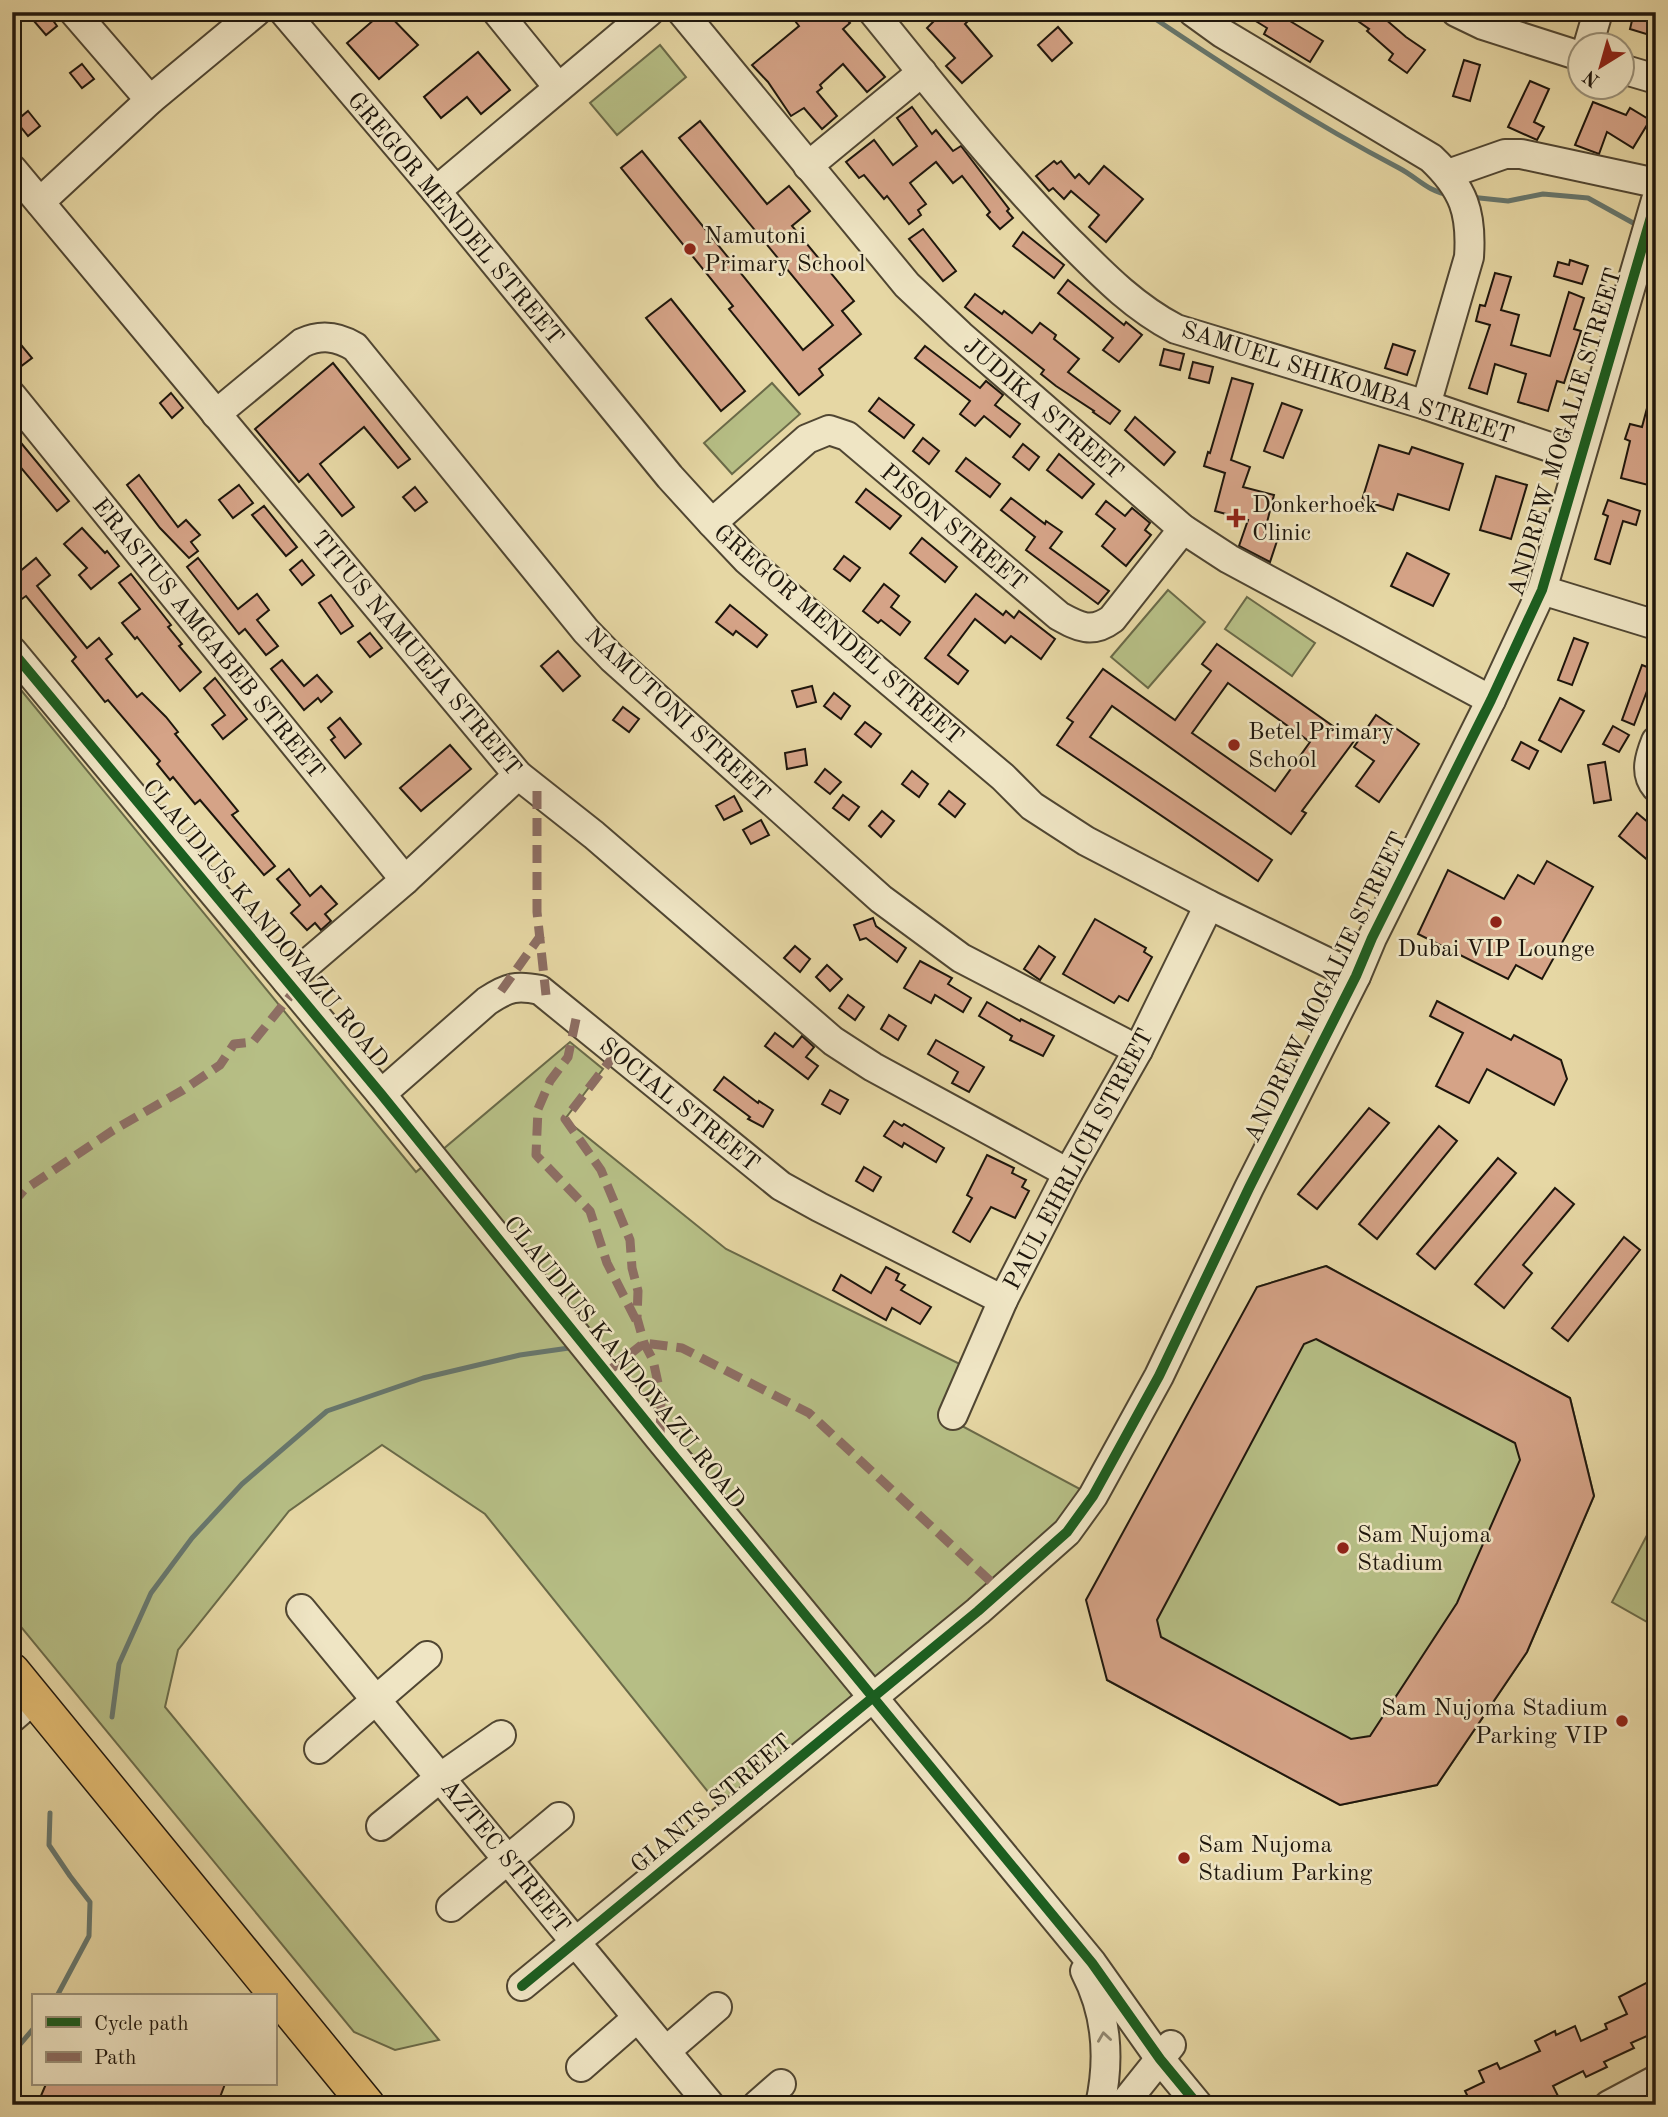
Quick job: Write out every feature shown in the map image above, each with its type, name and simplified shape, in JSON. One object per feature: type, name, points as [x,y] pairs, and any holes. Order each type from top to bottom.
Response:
[{"type":"main road","points":[[12,1671],[24,1708],[271,1994]]},
{"type":"main road","points":[[276,2000],[367,2105]]},
{"type":"street","points":[[74,12],[150,100]]},
{"type":"street","points":[[40,202],[150,100],[256,12]]},
{"type":"street","name":"GREGOR MENDEL STREET","points":[[284,12],[436,191],[670,477],[765,576],[1003,778],[1032,806],[1086,841],[1209,905],[1356,976]]},
{"type":"street","points":[[496,12],[558,87]]},
{"type":"street","points":[[436,191],[649,12]]},
{"type":"street","name":"JUDIKA STREET","points":[[682,12],[894,271],[930,308],[1183,529],[1229,559],[1491,700]]},
{"type":"street","name":"SAMUEL SHIKOMBA STREET","points":[[873,12],[1023,194],[1118,291],[1158,320],[1176,329],[1426,405],[1579,457]]},
{"type":"street","points":[[1193,12],[1223,33],[1431,159],[1448,174],[1462,196],[1470,233],[1469,257],[1426,405]]},
{"type":"street","points":[[1456,12],[1483,25],[1566,52]]},
{"type":"street","points":[[1592,32],[1598,12]]},
{"type":"street","points":[[807,166],[922,72]]},
{"type":"street","points":[[1636,73],[1656,79]]},
{"type":"street","points":[[1448,174],[1505,155],[1521,154],[1656,183]]},
{"type":"street","name":"TITUS NAMUEJA STREET","points":[[12,169],[518,775],[606,845],[833,1041],[873,1067],[1068,1173]]},
{"type":"street","name":"ANDREW MOGALIE STREET","points":[[873,1696],[1067,1532],[1083,1512],[1159,1376],[1248,1188],[1356,976],[1542,590],[1656,200]]},
{"type":"street","name":"NAMUTONI STREET","points":[[216,414],[302,343],[314,337],[343,340],[355,348],[586,631],[620,666],[881,899],[921,930],[961,958],[1138,1050]]},
{"type":"street","name":"ERASTUS AMGABEB STREET","points":[[12,396],[405,880]]},
{"type":"street","name":"PISON STREET","points":[[712,523],[807,439],[829,430],[839,432],[858,445],[1059,616],[1089,628],[1101,627],[1112,619],[1183,529]]},
{"type":"street","points":[[1542,590],[1656,625]]},
{"type":"street","name":"CLAUDIUS KANDOVAZU ROAD","points":[[12,651],[381,1094],[660,1439],[1056,1920],[1166,2052],[1221,2105]]},
{"type":"street","points":[[1656,741],[1649,761],[1652,783],[1656,787]]},
{"type":"street","points":[[287,981],[405,880],[518,775]]},
{"type":"street","name":"PAUL EHRLICH STREET","points":[[953,1415],[1003,1300],[1068,1173],[1138,1050],[1209,905]]},
{"type":"street","name":"SOCIAL STREET","points":[[381,1094],[501,991],[521,986],[540,990],[781,1186],[1003,1300]]},
{"type":"street","name":"AZTEC STREET","points":[[300,1609],[442,1777],[507,1860],[666,2051],[702,2102]]},
{"type":"street","points":[[319,1749],[427,1656]]},
{"type":"street","name":"GIANTS STREET","points":[[522,1986],[719,1826],[873,1696]]},
{"type":"street","points":[[381,1826],[442,1777],[501,1735]]},
{"type":"street","points":[[451,1907],[559,1817]]},
{"type":"street","points":[[1056,1920],[1087,1975],[1097,2002],[1107,2065],[1100,2105]]},
{"type":"street","points":[[666,2051],[717,2007]]},
{"type":"street","points":[[581,2067],[637,2018]]},
{"type":"street","points":[[1123,2105],[1166,2052]]},
{"type":"street","name":"CLAUDIUS KANDOVAZU ROAD","points":[[1166,2052],[1198,2105]]},
{"type":"street","points":[[1609,2105],[1656,2080]]},
{"type":"street","points":[[757,2105],[781,2084]]},
{"type":"green space","points":[[660,45],[686,77],[617,135],[590,103]]},
{"type":"green space","points":[[772,383],[800,414],[732,474],[704,443]]},
{"type":"green space","points":[[1168,590],[1205,622],[1148,688],[1111,657]]},
{"type":"green space","points":[[1247,597],[1315,643],[1292,676],[1225,629]]},
{"type":"green space","points":[[12,679],[416,1172],[570,1042],[603,1069],[565,1119],[726,1249],[970,1369],[947,1418],[1093,1496],[729,1818],[485,1514],[382,1445],[289,1511],[178,1650],[165,1707],[439,2040],[395,2050],[354,2032],[12,1616]]},
{"type":"green space","name":"Sam Nujoma Stadium","points":[[1326,1266],[1570,1398],[1594,1496],[1527,1652],[1437,1785],[1340,1805],[1107,1680],[1257,1287]]},
{"type":"green space","points":[[1656,1518],[1656,1627],[1612,1602]]},
{"type":"building","points":[[47,12],[57,26],[46,35],[33,20]]},
{"type":"building","points":[[383,12],[418,45],[379,79],[347,43]]},
{"type":"building","points":[[788,12],[840,12],[850,23],[843,29],[885,77],[867,92],[843,64],[820,85],[822,88],[817,92],[837,116],[822,129],[804,108],[791,116],[768,82],[752,65],[799,26]]},
{"type":"building","points":[[943,12],[959,12],[968,21],[965,24],[992,56],[962,83],[946,66],[955,58],[927,28]]},
{"type":"building","points":[[1241,12],[1275,12],[1323,41],[1310,62],[1264,34],[1267,28]]},
{"type":"building","points":[[1345,12],[1377,12],[1425,50],[1407,73],[1389,60],[1393,54],[1367,31],[1369,29]]},
{"type":"building","points":[[1634,12],[1656,15],[1656,37],[1630,29]]},
{"type":"building","points":[[1058,27],[1072,43],[1052,61],[1038,45]]},
{"type":"building","points":[[478,52],[510,90],[481,114],[467,97],[441,118],[424,97]]},
{"type":"building","points":[[1464,60],[1480,65],[1470,101],[1453,96]]},
{"type":"building","points":[[82,64],[94,79],[82,88],[70,73]]},
{"type":"building","points":[[1530,81],[1549,89],[1534,122],[1544,127],[1537,140],[1508,127]]},
{"type":"building","points":[[1593,102],[1626,115],[1630,108],[1650,120],[1633,148],[1607,132],[1599,154],[1575,145]]},
{"type":"building","points":[[912,107],[932,134],[936,130],[953,151],[961,146],[1009,209],[1007,211],[1013,218],[1000,229],[987,215],[990,212],[962,176],[953,183],[936,162],[910,183],[926,204],[918,210],[921,215],[909,224],[887,196],[884,199],[864,175],[859,178],[846,162],[874,140],[893,165],[917,146],[897,118]]},
{"type":"building","points":[[28,111],[40,126],[28,136],[16,121]]},
{"type":"building","points":[[700,121],[767,204],[789,186],[810,211],[792,226],[854,301],[842,311],[861,334],[819,369],[823,375],[799,395],[729,309],[733,306],[621,168],[642,151],[803,350],[833,325],[679,138]]},
{"type":"building","points":[[1054,161],[1057,164],[1061,161],[1075,178],[1079,174],[1089,184],[1104,166],[1143,199],[1106,242],[1089,227],[1099,215],[1071,191],[1064,199],[1053,188],[1049,191],[1036,176]]},
{"type":"building","points":[[923,229],[956,271],[943,281],[909,239]]},
{"type":"building","points":[[1023,232],[1064,265],[1054,278],[1013,246]]},
{"type":"building","points":[[1570,260],[1588,266],[1582,284],[1554,276],[1558,262],[1569,265]]},
{"type":"building","points":[[1495,273],[1511,277],[1501,310],[1519,315],[1511,345],[1550,356],[1569,292],[1584,298],[1574,329],[1581,331],[1564,383],[1557,381],[1548,411],[1518,402],[1526,374],[1495,364],[1487,394],[1469,388],[1490,325],[1476,321],[1480,305],[1485,306]]},
{"type":"building","points":[[1068,280],[1124,325],[1126,322],[1142,335],[1119,362],[1103,350],[1113,338],[1058,293]]},
{"type":"building","points":[[975,294],[1002,314],[1004,311],[1032,333],[1040,323],[1056,335],[1054,339],[1079,359],[1068,372],[1120,411],[1110,424],[1041,374],[1044,370],[965,307]]},
{"type":"building","points":[[671,299],[745,391],[721,411],[646,318]]},
{"type":"building","points":[[12,334],[32,358],[20,367],[12,357]]},
{"type":"building","points":[[1393,344],[1415,351],[1407,375],[1385,368]]},
{"type":"building","points":[[925,346],[980,388],[986,381],[1003,395],[995,405],[1020,424],[1010,437],[984,416],[975,426],[960,414],[970,401],[915,358]]},
{"type":"building","points":[[1164,349],[1184,354],[1180,370],[1160,365]]},
{"type":"building","points":[[1193,362],[1213,367],[1209,383],[1189,378]]},
{"type":"building","points":[[333,363],[410,459],[398,468],[364,427],[320,464],[354,507],[342,516],[308,474],[299,482],[255,429]]},
{"type":"building","points":[[1232,378],[1253,384],[1231,460],[1250,467],[1243,487],[1274,495],[1264,534],[1278,538],[1270,562],[1239,546],[1248,520],[1215,511],[1225,473],[1204,466]]},
{"type":"building","points":[[171,393],[183,408],[172,418],[160,403]]},
{"type":"building","points":[[1651,393],[1656,393],[1656,487],[1621,478],[1630,441],[1625,439],[1630,424],[1642,427]]},
{"type":"building","points":[[879,398],[914,425],[904,438],[869,411]]},
{"type":"building","points":[[1282,403],[1302,410],[1283,458],[1264,451]]},
{"type":"building","points":[[1135,417],[1175,452],[1164,465],[1125,430]]},
{"type":"building","points":[[12,432],[69,501],[57,511],[12,457]]},
{"type":"building","points":[[923,438],[939,451],[929,464],[913,451]]},
{"type":"building","points":[[1023,444],[1039,457],[1029,470],[1013,457]]},
{"type":"building","points":[[1379,445],[1409,454],[1412,447],[1463,464],[1449,510],[1398,494],[1393,510],[1362,500]]},
{"type":"building","points":[[1059,454],[1094,484],[1082,498],[1047,470]]},
{"type":"building","points":[[966,458],[1000,484],[990,497],[956,471]]},
{"type":"building","points":[[139,475],[178,527],[186,520],[200,535],[191,542],[198,551],[189,558],[160,528],[127,485]]},
{"type":"building","points":[[1496,476],[1527,485],[1511,539],[1480,530]]},
{"type":"building","points":[[239,485],[253,503],[233,518],[219,500]]},
{"type":"building","points":[[415,487],[427,502],[415,511],[403,497]]},
{"type":"building","points":[[866,489],[901,516],[890,529],[856,502]]},
{"type":"building","points":[[1011,498],[1045,524],[1046,521],[1062,532],[1050,548],[1109,591],[1098,604],[1026,550],[1035,537],[1001,510]]},
{"type":"building","points":[[1608,500],[1640,511],[1636,525],[1623,521],[1610,564],[1595,559],[1608,516],[1603,514]]},
{"type":"building","points":[[1106,501],[1125,516],[1132,508],[1150,523],[1145,530],[1151,535],[1126,566],[1102,546],[1115,529],[1096,514]]},
{"type":"building","points":[[264,506],[297,547],[286,556],[252,515]]},
{"type":"building","points":[[82,528],[119,566],[91,589],[79,575],[87,568],[64,544]]},
{"type":"building","points":[[922,538],[957,567],[945,582],[910,553]]},
{"type":"building","points":[[1407,553],[1449,574],[1433,606],[1391,586]]},
{"type":"building","points":[[844,556],[860,568],[850,581],[834,569]]},
{"type":"building","points":[[36,558],[50,575],[37,586],[87,648],[99,638],[112,654],[106,659],[137,697],[142,693],[166,717],[178,732],[175,734],[238,811],[232,815],[275,866],[264,875],[200,800],[195,804],[173,777],[170,780],[157,764],[160,761],[108,700],[105,702],[72,661],[76,657],[26,596],[19,601],[12,592],[12,578]]},
{"type":"building","points":[[198,558],[238,609],[257,594],[269,610],[257,620],[278,646],[266,655],[245,629],[239,634],[187,567]]},
{"type":"building","points":[[302,560],[314,575],[302,585],[290,570]]},
{"type":"building","points":[[131,574],[171,625],[168,627],[182,644],[179,646],[201,672],[180,691],[137,637],[135,639],[122,623],[140,609],[119,583]]},
{"type":"building","points":[[884,584],[899,596],[891,607],[910,622],[900,635],[881,620],[878,623],[863,611]]},
{"type":"building","points":[[976,594],[1003,615],[1006,611],[1014,618],[1019,611],[1055,639],[1041,659],[1011,636],[1005,643],[975,619],[948,655],[968,671],[958,684],[925,658]]},
{"type":"building","points":[[331,595],[353,626],[341,634],[319,603]]},
{"type":"building","points":[[730,605],[767,635],[757,647],[736,631],[733,635],[716,622]]},
{"type":"building","points":[[370,633],[382,648],[370,657],[358,642]]},
{"type":"building","points":[[1574,638],[1588,643],[1572,685],[1558,680]]},
{"type":"building","points":[[1217,644],[1354,741],[1302,811],[1306,813],[1291,834],[1112,706],[1090,737],[1272,860],[1258,881],[1057,745],[1073,722],[1067,718],[1103,669],[1175,720],[1211,671],[1202,664]],"holes":[[[1228,683],[1310,742],[1275,791],[1192,733]]]},
{"type":"building","points":[[558,651],[580,676],[563,691],[541,666]]},
{"type":"building","points":[[282,660],[304,686],[317,675],[332,692],[321,702],[318,698],[304,710],[271,669]]},
{"type":"building","points":[[1642,665],[1655,670],[1634,725],[1622,720]]},
{"type":"building","points":[[215,678],[247,719],[223,739],[212,725],[225,715],[204,688]]},
{"type":"building","points":[[812,686],[816,702],[797,707],[792,691]]},
{"type":"building","points":[[834,693],[850,706],[841,719],[824,706]]},
{"type":"building","points":[[1560,698],[1584,711],[1561,752],[1539,740]]},
{"type":"building","points":[[623,707],[639,719],[629,732],[613,720]]},
{"type":"building","points":[[1376,715],[1419,744],[1379,802],[1356,786],[1374,761],[1354,747]]},
{"type":"building","points":[[340,718],[361,744],[345,758],[331,740],[335,737],[328,728]]},
{"type":"building","points":[[865,722],[881,734],[871,747],[855,734]]},
{"type":"building","points":[[1613,726],[1629,735],[1619,752],[1603,744]]},
{"type":"building","points":[[1521,742],[1538,751],[1529,769],[1512,760]]},
{"type":"building","points":[[450,745],[471,769],[421,811],[400,788]]},
{"type":"building","points":[[805,749],[807,765],[787,769],[785,753]]},
{"type":"building","points":[[1605,762],[1611,800],[1594,803],[1588,765]]},
{"type":"building","points":[[825,769],[841,782],[830,794],[815,782]]},
{"type":"building","points":[[912,771],[928,784],[919,797],[902,784]]},
{"type":"building","points":[[949,791],[965,804],[955,817],[939,804]]},
{"type":"building","points":[[843,795],[859,807],[849,820],[833,808]]},
{"type":"building","points":[[734,796],[742,811],[724,820],[716,806]]},
{"type":"building","points":[[882,811],[894,821],[881,837],[869,826]]},
{"type":"building","points":[[1637,813],[1656,829],[1656,867],[1619,836]]},
{"type":"building","points":[[761,820],[769,835],[751,844],[743,830]]},
{"type":"building","points":[[1547,861],[1593,887],[1542,979],[1516,965],[1508,979],[1418,934],[1448,870],[1504,899],[1518,875],[1534,884]]},
{"type":"building","points":[[289,869],[310,896],[321,886],[337,904],[325,914],[331,921],[321,930],[315,923],[307,930],[291,913],[300,905],[277,879]]},
{"type":"building","points":[[873,918],[876,926],[906,948],[897,962],[866,938],[860,940],[854,925]]},
{"type":"building","points":[[1095,919],[1146,948],[1144,952],[1152,957],[1128,1001],[1119,996],[1114,1003],[1063,974]]},
{"type":"building","points":[[795,946],[810,959],[800,972],[784,958]]},
{"type":"building","points":[[1039,946],[1055,957],[1040,980],[1024,969]]},
{"type":"building","points":[[920,961],[952,978],[948,984],[971,998],[963,1012],[935,995],[931,1003],[904,988]]},
{"type":"building","points":[[827,965],[842,979],[830,991],[816,977]]},
{"type":"building","points":[[848,995],[864,1007],[855,1020],[839,1008]]},
{"type":"building","points":[[1437,1001],[1511,1040],[1514,1035],[1561,1060],[1567,1079],[1554,1105],[1487,1069],[1469,1103],[1436,1086],[1463,1033],[1430,1016]]},
{"type":"building","points":[[987,1002],[1054,1036],[1043,1056],[1010,1040],[1012,1036],[979,1016]]},
{"type":"building","points":[[889,1015],[906,1026],[898,1040],[881,1029]]},
{"type":"building","points":[[775,1033],[793,1047],[802,1036],[814,1047],[806,1057],[818,1066],[808,1079],[765,1046]]},
{"type":"building","points":[[936,1040],[984,1067],[969,1092],[952,1083],[958,1072],[928,1054]]},
{"type":"building","points":[[724,1077],[758,1103],[759,1101],[773,1110],[763,1127],[748,1119],[750,1117],[714,1090]]},
{"type":"building","points":[[830,1090],[848,1100],[840,1114],[822,1104]]},
{"type":"building","points":[[1369,1108],[1389,1123],[1317,1209],[1298,1194]]},
{"type":"building","points":[[894,1121],[902,1126],[904,1124],[944,1148],[936,1162],[904,1143],[902,1147],[884,1136]]},
{"type":"building","points":[[1439,1126],[1457,1141],[1377,1239],[1359,1224]]},
{"type":"building","points":[[987,1155],[1014,1168],[1012,1173],[1026,1180],[1022,1187],[1029,1191],[1015,1218],[991,1207],[970,1242],[953,1232],[972,1198],[967,1195]]},
{"type":"building","points":[[1498,1158],[1516,1173],[1435,1269],[1417,1254]]},
{"type":"building","points":[[864,1167],[881,1177],[873,1191],[856,1181]]},
{"type":"building","points":[[1555,1188],[1574,1204],[1523,1265],[1532,1273],[1504,1308],[1475,1284]]},
{"type":"building","points":[[1624,1237],[1640,1250],[1568,1341],[1552,1328]]},
{"type":"building","points":[[1326,1266],[1570,1398],[1594,1496],[1527,1652],[1437,1785],[1340,1805],[1107,1680],[1086,1600],[1257,1287]],"holes":[[[1316,1339],[1515,1443],[1520,1460],[1457,1603],[1370,1736],[1351,1739],[1161,1637],[1157,1620],[1304,1344]]]},
{"type":"building","points":[[886,1267],[899,1274],[896,1280],[905,1285],[901,1290],[931,1307],[920,1324],[892,1308],[886,1320],[833,1290],[841,1275],[871,1293]]},
{"type":"building","points":[[1648,1982],[1656,1998],[1656,2032],[1631,2043],[1634,2048],[1604,2062],[1607,2067],[1586,2077],[1583,2071],[1553,2086],[1559,2098],[1544,2105],[1527,2105],[1525,2100],[1514,2105],[1472,2105],[1465,2091],[1484,2082],[1479,2071],[1497,2063],[1500,2069],[1540,2051],[1535,2041],[1555,2031],[1556,2035],[1575,2026],[1581,2041],[1607,2029],[1605,2024],[1627,2014],[1619,1997]]},
{"type":"building","points":[[45,2086],[224,2086],[217,2105],[37,2105]]},
{"type":"waterway","points":[[1145,12],[1302,113],[1429,188],[1450,195]]},
{"type":"waterway","points":[[1470,197],[1508,201],[1543,194],[1588,198],[1635,224]]},
{"type":"waterway","points":[[112,1717],[119,1664],[151,1593],[192,1538],[242,1484],[327,1411],[423,1378],[520,1355],[569,1348]]},
{"type":"waterway","points":[[50,1813],[49,1845],[90,1902],[89,1936],[58,1994]]},
{"type":"waterway","points":[[12,2054],[32,2030]]},
{"type":"marked path","points":[[537,791],[537,912],[546,995]]},
{"type":"marked path","points":[[501,991],[541,935]]},
{"type":"marked path","points":[[12,1204],[24,1190],[112,1131],[220,1065],[234,1044],[253,1042],[295,990]]},
{"type":"marked path","points":[[576,1019],[568,1057],[550,1081],[538,1109],[536,1155],[590,1211],[607,1263],[637,1322]]},
{"type":"marked path","points":[[616,1053],[565,1119],[601,1170],[630,1240],[632,1268],[638,1291],[637,1318],[644,1343],[653,1360],[661,1397],[660,1439]]},
{"type":"marked path","points":[[606,1373],[644,1343],[682,1348],[809,1413],[1001,1591]]},
{"type":"cycle path","points":[[522,1986],[978,1611],[1067,1532],[1093,1496],[1159,1376],[1491,700],[1542,590],[1656,200]]},
{"type":"cycle path","points":[[12,651],[381,1094],[660,1439],[1092,1963],[1160,2059],[1198,2105]]},
{"type":"place","name":"Namutoni Primary School","points":[[690,249]]},
{"type":"place","name":"Donkerhoek Clinic","points":[[1236,518]]},
{"type":"place","name":"Betel Primary School","points":[[1234,745]]},
{"type":"place","name":"Dubai VIP Lounge","points":[[1496,922]]},
{"type":"place","name":"Sam Nujoma Stadium","points":[[1343,1548]]},
{"type":"place","name":"Sam Nujoma Stadium Parking VIP","points":[[1622,1721]]},
{"type":"place","name":"Sam Nujoma Stadium Parking","points":[[1184,1858]]}]
